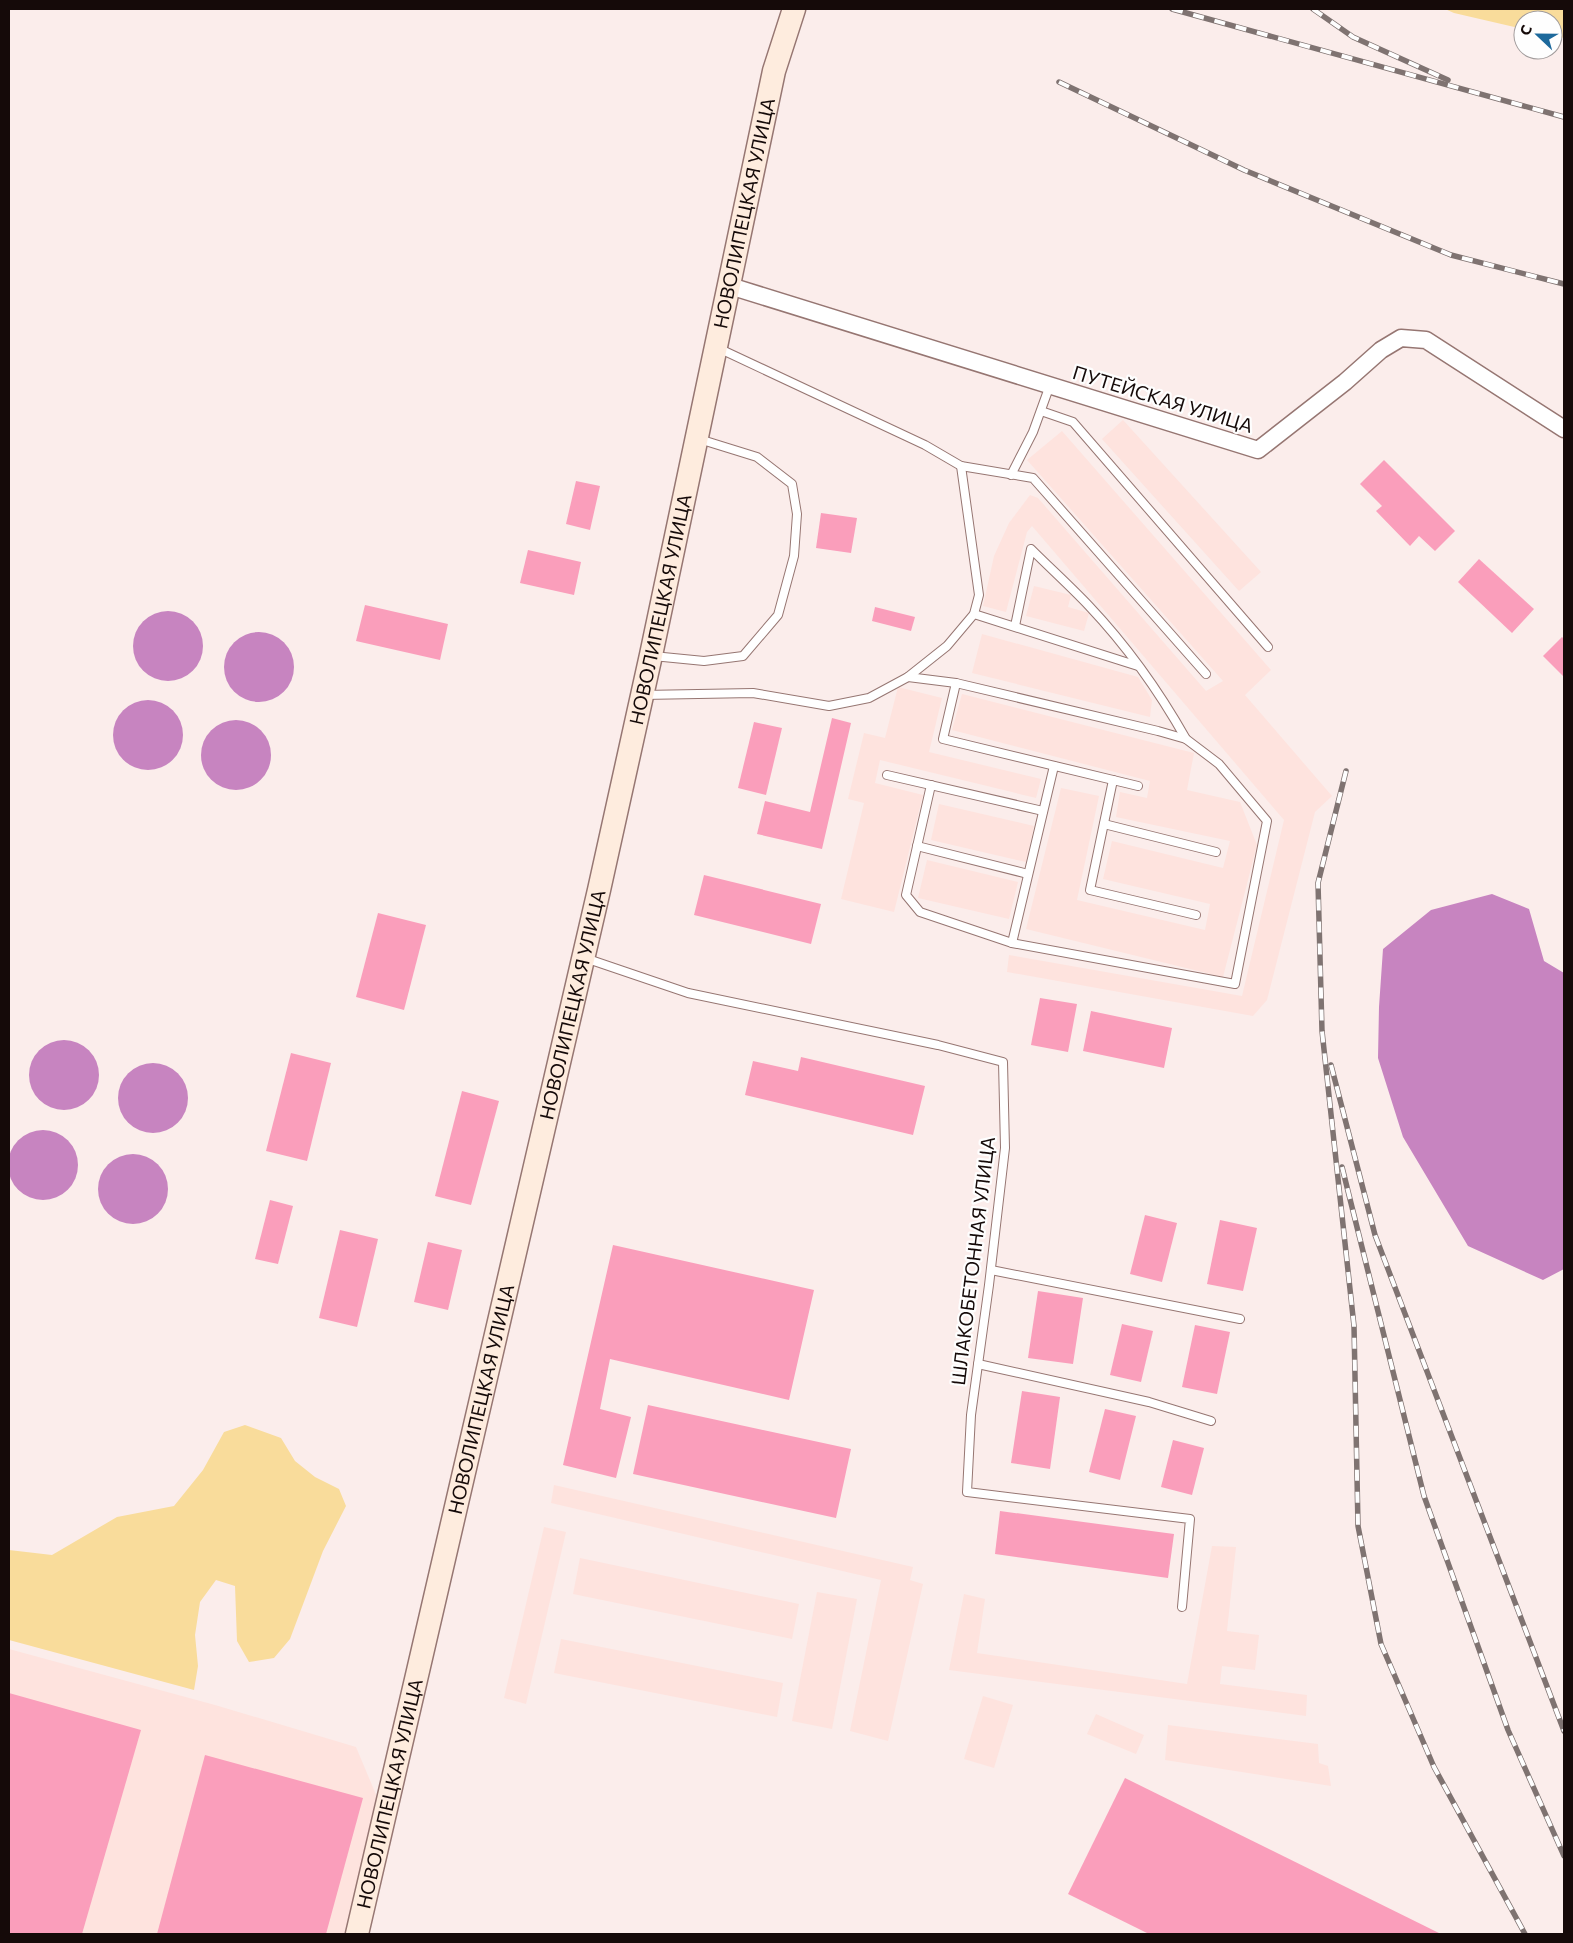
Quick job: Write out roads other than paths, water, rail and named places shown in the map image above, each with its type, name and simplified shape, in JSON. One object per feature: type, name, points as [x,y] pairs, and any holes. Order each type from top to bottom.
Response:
[{"type":"street","name":"НОВОЛИПЕЦКАЯ УЛИЦА","points":[[358,1934],[651,656],[774,72],[794,9]]},
{"type":"street","name":"ПУТЕЙСКАЯ УЛИЦА","points":[[730,286],[1258,450],[1345,382],[1381,350],[1401,338],[1426,340],[1564,429]]},
{"type":"lane","points":[[716,347],[925,445],[962,466],[1011,476],[1033,478],[1206,674]]},
{"type":"lane","points":[[1011,476],[1033,432],[1050,385]]},
{"type":"lane","points":[[1041,411],[1073,422],[1268,647]]},
{"type":"lane","points":[[651,656],[704,661],[743,656],[778,615],[794,556],[797,514],[792,484],[757,457],[697,438]]},
{"type":"lane","points":[[642,695],[754,693],[830,706],[869,698],[908,676],[947,646],[974,614],[979,595],[962,466]]},
{"type":"lane","points":[[1015,626],[1031,549],[1090,607],[1138,666],[1166,705],[1186,740]]},
{"type":"lane","points":[[974,614],[1138,666]]},
{"type":"lane","points":[[908,676],[956,683],[1158,731],[1186,740],[1219,764],[1267,821],[1235,984],[1012,943],[920,912],[906,895],[931,785]]},
{"type":"lane","points":[[956,683],[943,740],[1138,786]]},
{"type":"lane","points":[[1012,943],[1054,766]]},
{"type":"lane","points":[[888,775],[1043,811]]},
{"type":"lane","points":[[1113,780],[1090,890],[1196,915]]},
{"type":"lane","points":[[1104,824],[1216,852]]},
{"type":"lane","points":[[917,846],[1028,874]]},
{"type":"lane","name":"ШЛАКОБЕТОННАЯ УЛИЦА","points":[[583,958],[688,993],[938,1045],[1004,1062],[1005,1148],[991,1270],[971,1415],[967,1492],[1190,1519],[1182,1607]]},
{"type":"lane","points":[[991,1270],[1240,1319]]},
{"type":"lane","points":[[978,1364],[1149,1402],[1211,1421]]},
{"type":"railway","points":[[1172,9],[1564,117]]},
{"type":"railway","points":[[1313,9],[1353,37],[1448,80]]},
{"type":"railway","points":[[1059,82],[1244,170],[1451,255],[1564,284]]},
{"type":"railway","points":[[1346,771],[1318,883],[1322,1031],[1354,1326],[1358,1526],[1381,1644],[1434,1767],[1525,1934]]},
{"type":"railway","points":[[1331,1065],[1375,1235],[1564,1731]]},
{"type":"railway","points":[[1342,1167],[1424,1496],[1508,1730],[1564,1856]]}]
